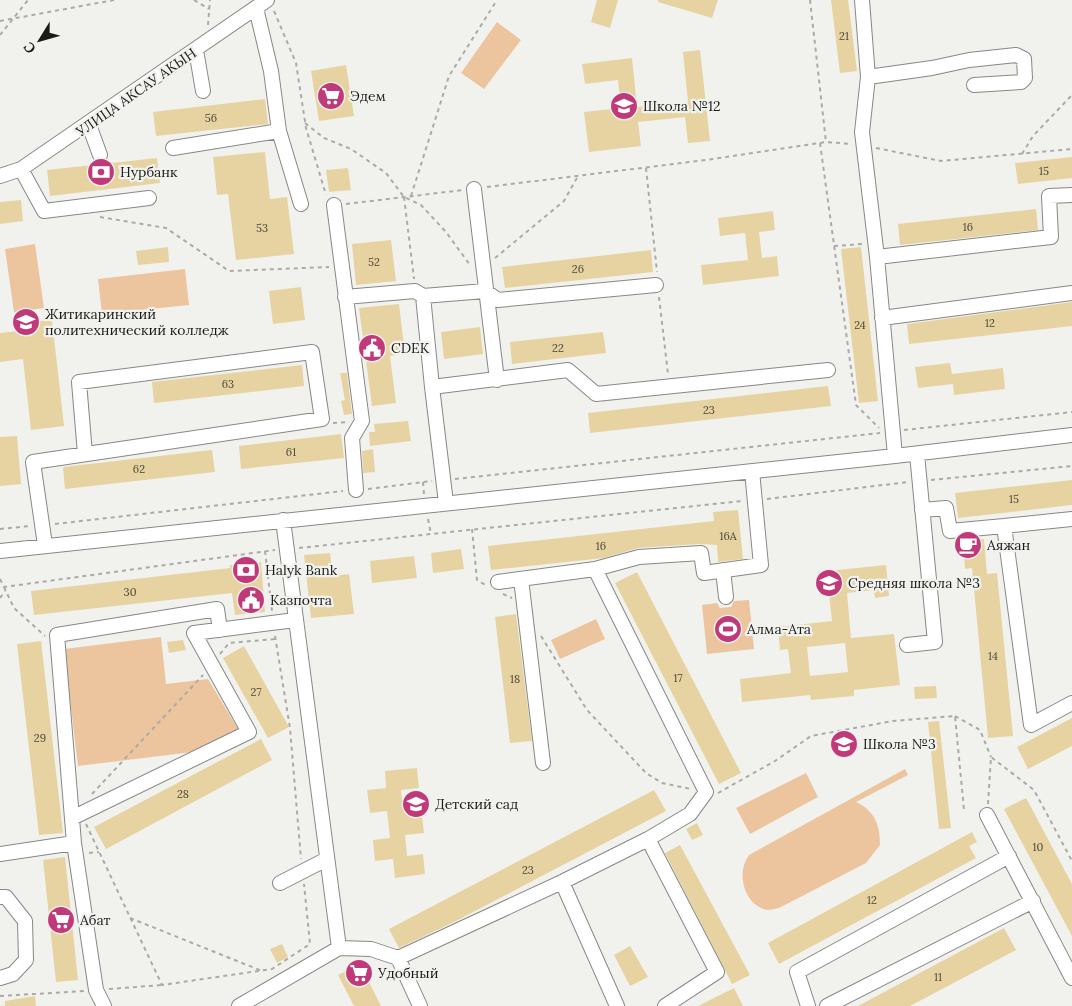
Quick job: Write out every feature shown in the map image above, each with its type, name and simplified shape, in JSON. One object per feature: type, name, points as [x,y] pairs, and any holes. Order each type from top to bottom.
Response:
[{"type":"street","points":[[862,0],[868,77],[862,132],[876,250],[895,456]]},
{"type":"street","points":[[261,8],[279,131],[301,204]]},
{"type":"street","name":"УЛИЦА АКСАУ АКЫН","points":[[0,176],[21,170],[196,50],[261,8]]},
{"type":"street","points":[[196,50],[203,91]]},
{"type":"street","points":[[868,77],[932,68],[969,60],[1016,55],[1024,59],[1025,78],[1021,82],[974,85]]},
{"type":"street","points":[[88,125],[100,155]]},
{"type":"street","points":[[173,148],[279,131]]},
{"type":"street","points":[[21,170],[44,211],[149,198]]},
{"type":"street","points":[[474,189],[481,280],[497,380]]},
{"type":"street","points":[[876,250],[1051,237],[1049,196],[1072,194]]},
{"type":"street","points":[[334,206],[362,421],[352,438],[356,490]]},
{"type":"street","points":[[481,280],[498,300],[656,286]]},
{"type":"street","points":[[345,297],[419,294],[481,280]]},
{"type":"street","points":[[882,318],[1072,293]]},
{"type":"street","points":[[419,294],[446,503]]},
{"type":"street","points":[[45,545],[33,462],[322,420],[312,352],[79,382],[85,454]]},
{"type":"street","points":[[432,387],[568,370],[596,394],[828,370]]},
{"type":"street","points":[[1,552],[45,545],[917,454],[1072,435]]},
{"type":"street","points":[[907,645],[935,642],[917,454]]},
{"type":"street","points":[[497,588],[521,579],[595,569],[639,558],[701,553],[704,573],[760,565],[752,471]]},
{"type":"street","points":[[922,510],[946,508],[950,531],[1072,519]]},
{"type":"street","points":[[283,520],[339,948]]},
{"type":"street","points":[[1004,526],[1031,725],[1072,703]]},
{"type":"street","points":[[239,1006],[339,948],[371,949],[398,958],[562,882],[648,839],[690,814],[706,792],[595,569]]},
{"type":"street","points":[[723,570],[726,597]]},
{"type":"street","points":[[521,579],[543,763]]},
{"type":"street","points":[[104,1006],[96,990],[74,843],[76,816],[57,635],[217,609],[220,630]]},
{"type":"street","points":[[76,816],[249,732],[194,633],[295,620]]},
{"type":"street","points":[[988,815],[1072,978]]},
{"type":"street","points":[[648,839],[717,972],[665,1006]]},
{"type":"street","points":[[0,854],[74,843]]},
{"type":"street","points":[[808,1006],[797,972],[1009,856]]},
{"type":"street","points":[[280,883],[327,859]]},
{"type":"street","points":[[562,882],[617,1006]]},
{"type":"street","points":[[0,897],[6,897],[25,921],[26,960],[13,974],[0,978]]},
{"type":"street","points":[[826,1006],[1032,902]]},
{"type":"street","points":[[398,958],[420,1006]]},
{"type":"path","points":[[0,35],[28,0]]},
{"type":"path","points":[[0,21],[114,0]]},
{"type":"path","points":[[194,0],[209,9]]},
{"type":"path","points":[[208,28],[210,0]]},
{"type":"path","points":[[411,196],[424,161],[449,76],[497,0]]},
{"type":"path","points":[[810,0],[826,142]]},
{"type":"path","points":[[261,8],[272,7],[296,63],[305,123],[326,194],[334,206],[578,176],[826,142],[864,146],[941,161],[1072,149]]},
{"type":"path","points":[[1022,154],[1033,136],[1072,95]]},
{"type":"path","points":[[305,123],[324,138],[351,149],[386,173],[404,197],[421,205],[446,232],[481,280],[495,258],[564,201],[578,176]]},
{"type":"path","points":[[820,143],[856,405],[884,433],[876,433]]},
{"type":"path","points":[[404,197],[419,294]]},
{"type":"path","points":[[98,217],[166,228],[229,271],[341,266]]},
{"type":"path","points":[[834,246],[876,250]]},
{"type":"path","points":[[893,432],[1072,412]]},
{"type":"path","points":[[322,420],[328,424],[362,421]]},
{"type":"path","points":[[4,587],[286,549],[1072,466]]},
{"type":"path","points":[[472,529],[477,580],[497,588],[524,605]]},
{"type":"path","points":[[0,996],[162,985],[262,971],[272,969],[310,944],[290,728],[275,638],[265,552]]},
{"type":"path","points":[[0,579],[14,608],[45,637]]},
{"type":"path","points":[[0,598],[6,591]]},
{"type":"path","points":[[540,630],[542,640],[587,710],[646,774],[662,783],[717,794],[775,761],[811,736],[893,721],[955,716],[980,730],[991,757],[988,815]]},
{"type":"path","points":[[90,797],[95,788],[180,702],[229,643],[275,638]]},
{"type":"path","points":[[955,716],[964,810]]},
{"type":"path","points":[[991,757],[1034,790],[1072,861]]},
{"type":"path","points":[[76,816],[130,918],[162,985]]},
{"type":"path","points":[[130,918],[262,971]]},
{"type":"shaded area","points":[[497,22],[521,40],[484,89],[461,73]]},
{"type":"shaded area","points":[[35,244],[44,308],[14,312],[5,249]]},
{"type":"shaded area","points":[[185,269],[189,305],[102,314],[98,279]]},
{"type":"shaded area","name":"Алма-Ата","points":[[749,600],[754,649],[707,654],[702,605],[717,603],[720,608],[731,607],[734,601]]},
{"type":"shaded area","points":[[596,619],[605,639],[560,659],[551,640]]},
{"type":"shaded area","points":[[161,637],[166,684],[208,679],[238,729],[201,751],[78,766],[64,649]]},
{"type":"shaded area","points":[[905,769],[908,775],[856,802],[872,814],[879,831],[880,845],[866,863],[779,908],[765,910],[750,899],[746,893],[743,877],[743,869],[749,855]]},
{"type":"shaded area","points":[[806,773],[818,797],[750,834],[736,808]]},
{"type":"building","points":[[597,0],[618,0],[610,28],[591,22]]},
{"type":"building","points":[[658,0],[718,0],[712,18],[658,2]]},
{"type":"building","points":[[831,0],[848,0],[857,71],[840,73]]},
{"type":"building","name":"Школа №12","points":[[700,50],[710,141],[688,143],[685,117],[638,122],[641,146],[589,152],[584,112],[621,108],[618,80],[585,84],[582,64],[632,58],[637,107],[688,102],[683,52]]},
{"type":"building","points":[[346,65],[354,116],[319,121],[311,71]]},
{"type":"building","points":[[265,99],[268,124],[156,136],[153,112]]},
{"type":"building","points":[[265,152],[270,199],[287,197],[294,254],[236,260],[228,194],[217,195],[213,157]]},
{"type":"building","points":[[1072,157],[1072,178],[1018,184],[1015,163]]},
{"type":"building","points":[[157,158],[160,183],[50,196],[47,170]]},
{"type":"building","points":[[348,168],[351,190],[329,192],[326,170]]},
{"type":"building","points":[[21,200],[23,221],[0,224],[0,202]]},
{"type":"building","points":[[1036,209],[1038,230],[900,245],[898,224]]},
{"type":"building","points":[[773,211],[775,230],[759,232],[762,258],[777,256],[779,276],[703,285],[701,265],[748,260],[745,233],[720,236],[718,218]]},
{"type":"building","points":[[391,240],[396,281],[356,285],[352,244]]},
{"type":"building","points":[[168,247],[169,262],[138,265],[136,251]]},
{"type":"building","points":[[861,247],[878,401],[859,403],[841,249]]},
{"type":"building","points":[[651,250],[653,272],[505,288],[502,267]]},
{"type":"building","points":[[301,287],[305,320],[273,324],[269,291]]},
{"type":"building","points":[[1072,302],[1072,326],[909,344],[907,324]]},
{"type":"building","points":[[399,304],[405,354],[390,356],[396,403],[372,406],[359,308]]},
{"type":"building","points":[[52,320],[64,426],[31,430],[23,359],[0,362],[0,333],[19,331],[19,323]]},
{"type":"building","points":[[480,327],[483,354],[444,359],[441,332]]},
{"type":"building","points":[[603,332],[606,353],[512,364],[510,342]]},
{"type":"building","points":[[950,363],[952,374],[1003,368],[1005,389],[954,395],[953,384],[918,388],[915,367]]},
{"type":"building","points":[[302,365],[304,386],[154,403],[152,382]]},
{"type":"building","points":[[340,373],[347,373],[352,414],[344,415],[341,401],[345,400]]},
{"type":"building","points":[[828,386],[831,406],[590,433],[588,413]]},
{"type":"building","points":[[408,421],[411,441],[370,446],[369,432],[375,432],[374,424]]},
{"type":"building","points":[[341,434],[344,458],[241,469],[239,446]]},
{"type":"building","points":[[17,436],[21,484],[0,486],[0,437]]},
{"type":"building","points":[[373,449],[375,472],[363,473],[362,451]]},
{"type":"building","points":[[212,450],[215,472],[65,489],[63,467]]},
{"type":"building","points":[[1072,480],[1072,505],[958,518],[955,493]]},
{"type":"building","points":[[738,510],[743,559],[718,562],[717,545],[700,544],[638,548],[604,558],[491,570],[488,546],[714,521],[713,512]]},
{"type":"building","points":[[984,539],[987,574],[997,573],[1013,736],[988,738],[972,568],[965,569],[963,541]]},
{"type":"building","points":[[461,549],[464,569],[433,573],[431,553]]},
{"type":"building","points":[[330,553],[333,576],[349,574],[354,614],[311,618],[304,555]]},
{"type":"building","points":[[414,556],[417,578],[372,583],[370,561]]},
{"type":"building","points":[[261,562],[265,612],[235,615],[232,593],[34,615],[31,591],[230,568],[230,565]]},
{"type":"building","points":[[886,565],[889,596],[875,598],[874,590],[847,593],[851,638],[894,634],[900,685],[854,690],[854,696],[811,700],[810,695],[742,702],[740,679],[791,673],[788,649],[780,650],[778,627],[832,621],[829,594],[820,595],[818,572]],"holes":[[[845,643],[848,672],[810,676],[807,647]]]},
{"type":"building","points":[[637,572],[741,773],[719,784],[615,583]]},
{"type":"building","points":[[516,614],[532,741],[510,743],[495,617]]},
{"type":"building","points":[[183,640],[186,650],[169,653],[167,642]]},
{"type":"building","points":[[41,641],[63,833],[39,835],[17,644]]},
{"type":"building","points":[[244,646],[289,727],[268,738],[223,658]]},
{"type":"building","points":[[936,686],[937,698],[915,699],[914,687]]},
{"type":"building","points":[[1072,718],[1072,746],[1028,769],[1017,747]]},
{"type":"building","points":[[939,721],[951,828],[939,829],[928,722]]},
{"type":"building","points":[[261,739],[272,760],[106,849],[94,827]]},
{"type":"building","points":[[417,768],[419,788],[401,790],[403,810],[421,808],[424,833],[405,835],[407,856],[423,854],[425,874],[395,878],[393,859],[375,861],[373,840],[390,838],[387,811],[370,813],[367,790],[386,788],[385,771]]},
{"type":"building","points":[[654,790],[666,811],[456,921],[399,948],[389,929]]},
{"type":"building","points":[[1026,798],[1072,884],[1072,936],[1004,809]]},
{"type":"building","points":[[697,823],[703,835],[692,840],[686,829]]},
{"type":"building","points":[[972,832],[977,842],[969,846],[976,858],[779,964],[768,943]]},
{"type":"building","points":[[680,845],[750,975],[732,984],[665,853]]},
{"type":"building","name":"Абат","points":[[65,857],[78,980],[56,982],[43,860]]},
{"type":"building","points":[[1004,928],[1016,950],[910,1006],[858,1006]]},
{"type":"building","points":[[282,944],[288,957],[277,963],[270,949]]},
{"type":"building","points":[[630,946],[648,977],[630,986],[614,955]]},
{"type":"building","points":[[360,964],[381,1006],[354,1006],[338,975]]},
{"type":"building","points":[[734,988],[743,1006],[698,1006]]},
{"type":"building","points":[[35,996],[36,1006],[5,1006],[5,1001]]},
{"type":"place","name":"Эдем","points":[[331,96]]},
{"type":"place","name":"Школа №12","points":[[624,106]]},
{"type":"place","name":"Нурбанк","points":[[101,172]]},
{"type":"place","name":"Житикаринский политехнический колледж","points":[[26,322]]},
{"type":"place","name":"CDEK","points":[[372,348]]},
{"type":"place","name":"Аяжан","points":[[968,545]]},
{"type":"place","name":"Halyk Bank","points":[[246,570]]},
{"type":"place","name":"Средняя школа №3","points":[[829,583]]},
{"type":"place","name":"Казпочта","points":[[251,600]]},
{"type":"place","name":"Алма-Ата","points":[[728,629]]},
{"type":"place","name":"Школа №3","points":[[844,744]]},
{"type":"place","name":"Детский сад","points":[[416,804]]},
{"type":"place","name":"Абат","points":[[61,920]]},
{"type":"place","name":"Удобный","points":[[359,973]]}]
